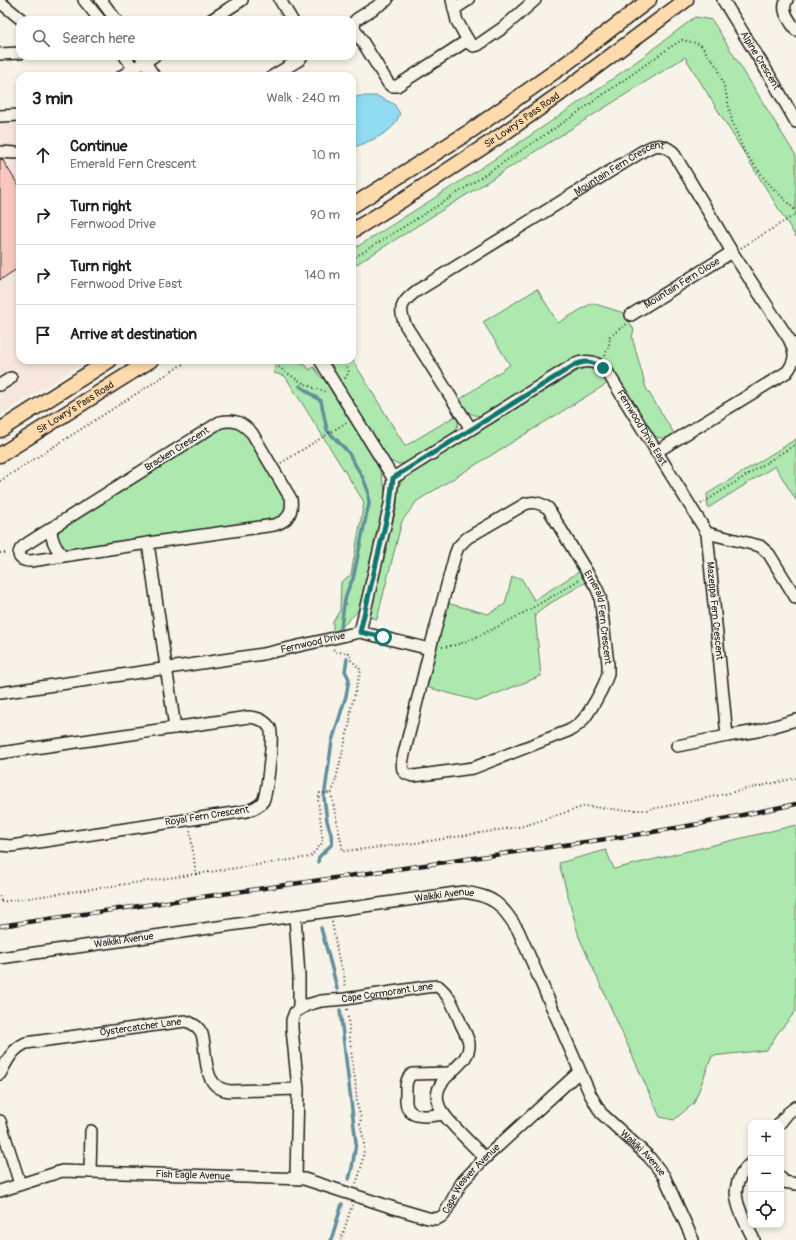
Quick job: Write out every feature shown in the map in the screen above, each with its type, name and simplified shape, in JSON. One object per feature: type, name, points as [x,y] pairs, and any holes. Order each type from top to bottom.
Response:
[{"type":"main road","name":"Sir Lowry's Pass Road","points":[[356,203],[472,130],[567,63],[649,0]]},
{"type":"main road","name":"Sir Lowry's Pass Road","points":[[356,229],[503,134],[562,93],[686,0]]},
{"type":"main road","points":[[0,430],[104,364]]},
{"type":"main road","name":"Sir Lowry's Pass Road","points":[[0,456],[145,364]]},
{"type":"street","points":[[84,0],[97,16]]},
{"type":"street","points":[[101,0],[113,16]]},
{"type":"street","points":[[217,16],[242,0]]},
{"type":"street","points":[[280,0],[290,16]]},
{"type":"street","points":[[356,20],[387,0]]},
{"type":"street","points":[[468,0],[453,4],[457,21],[469,42],[474,46],[497,33],[535,0]]},
{"type":"street","name":"Alpine Crescent","points":[[723,0],[796,122]]},
{"type":"street","points":[[787,0],[784,4],[784,10],[796,30]]},
{"type":"street","points":[[0,2],[17,16]]},
{"type":"street","points":[[356,31],[391,86],[400,84],[469,42]]},
{"type":"street","points":[[0,54],[16,53]]},
{"type":"street","points":[[128,60],[136,72],[145,60]]},
{"type":"street","points":[[148,60],[152,72]]},
{"type":"street","points":[[280,72],[299,60]]},
{"type":"street","points":[[0,116],[16,115]]},
{"type":"street","name":"Mountain Fern Crescent","points":[[471,429],[406,326],[401,312],[405,300],[415,292],[651,146],[658,145],[668,148],[673,152],[732,252],[789,339],[796,354],[796,360],[793,367],[787,372],[656,452]]},
{"type":"street","points":[[0,152],[16,153]]},
{"type":"street","name":"Mountain Fern Close","points":[[631,314],[732,252]]},
{"type":"street","points":[[321,364],[393,478],[573,366],[583,362],[597,364]]},
{"type":"street","name":"Fernwood Drive East","points":[[597,364],[608,373],[707,533]]},
{"type":"street","points":[[0,385],[11,378]]},
{"type":"street","name":"Bracken Crescent","points":[[228,420],[240,423],[252,433],[291,499],[292,506],[290,514],[282,522],[274,525],[31,561],[26,561],[20,557],[19,551],[21,547],[51,528],[220,422],[228,420]]},
{"type":"street","name":"Fernwood Drive","points":[[0,692],[263,654],[360,632],[390,504],[393,478]]},
{"type":"street","name":"Emerald Fern Crescent","points":[[532,502],[543,504],[548,508],[600,596],[608,674],[597,697],[582,721],[568,731],[473,768],[414,776],[405,773],[402,771],[401,766],[430,649],[458,548],[467,538],[525,504],[532,502]]},
{"type":"street","points":[[51,528],[52,540],[55,547],[63,556]]},
{"type":"street","points":[[707,533],[760,546],[769,554],[796,598]]},
{"type":"street","name":"Mazeppa Fern Crescent","points":[[707,533],[727,736]]},
{"type":"street","points":[[148,543],[175,728]]},
{"type":"street","points":[[360,632],[430,649]]},
{"type":"street","name":"Royal Fern Crescent","points":[[0,752],[249,717],[257,718],[264,722],[271,730],[266,789],[263,800],[259,806],[255,808],[247,811],[11,846],[0,845]]},
{"type":"street","points":[[677,746],[757,730],[796,720]]},
{"type":"street","name":"Waikiki Avenue","points":[[0,958],[463,892],[478,894],[501,906],[518,930],[579,1072],[590,1094],[601,1113],[648,1156],[664,1176],[693,1240]]},
{"type":"street","points":[[295,916],[300,1009],[296,1012],[292,1020],[298,1089],[296,1178]]},
{"type":"street","name":"Cape Cormorant Lane","points":[[300,1009],[307,1005],[321,1001],[438,986],[451,1000],[470,1043],[468,1052],[463,1061],[441,1083],[437,1094],[439,1106],[444,1114],[485,1158]]},
{"type":"street","name":"Oystercatcher Lane","points":[[0,1074],[13,1052],[26,1044],[185,1021],[194,1024],[202,1034],[208,1074],[213,1083],[217,1086],[231,1091],[298,1089]]},
{"type":"street","name":"Cape Weaver Avenue","points":[[296,1178],[304,1179],[428,1218],[437,1219],[444,1216],[462,1182],[485,1158],[579,1072]]},
{"type":"street","points":[[444,1114],[419,1116],[412,1114],[406,1105],[406,1081],[412,1074],[450,1073]]},
{"type":"street","points":[[782,1120],[796,1107]]},
{"type":"street","points":[[0,1121],[20,1184]]},
{"type":"street","points":[[90,1172],[91,1131]]},
{"type":"street","points":[[748,1166],[738,1180],[736,1201],[754,1240]]},
{"type":"street","name":"Fish Eagle Avenue","points":[[0,1191],[62,1171],[296,1178]]},
{"type":"street","points":[[784,1182],[796,1184]]},
{"type":"path","points":[[356,256],[560,125],[682,40],[700,44],[718,68],[725,89],[732,121],[744,151],[766,182],[796,212],[740,249],[732,252]]},
{"type":"path","points":[[597,364],[604,359],[609,345],[610,336],[633,320],[631,314]]},
{"type":"path","points":[[0,481],[183,364]]},
{"type":"path","points":[[275,364],[293,377],[314,388],[327,391],[343,382],[349,372],[345,364]]},
{"type":"path","points":[[273,468],[355,417]]},
{"type":"path","points":[[692,510],[796,444]]},
{"type":"path","points":[[430,649],[449,646],[480,635],[527,612],[588,574]]},
{"type":"path","points":[[0,896],[0,902],[310,857],[323,842],[318,800],[320,793],[330,792],[334,787],[361,670],[351,660],[349,654],[337,652],[328,647],[328,639]]},
{"type":"path","points":[[330,792],[343,850],[423,842],[524,826],[585,806],[620,810],[646,810],[796,778]]},
{"type":"path","points":[[188,820],[196,874]]},
{"type":"path","points":[[330,911],[339,961],[344,974],[345,999],[357,1104],[360,1112],[360,1124],[364,1141],[362,1165],[341,1240]]},
{"type":"shaded area","points":[[16,115],[16,364],[81,364],[0,415],[0,116]]},
{"type":"green space","points":[[695,17],[712,20],[796,156],[796,237],[685,57],[356,264],[356,247],[463,180],[609,82]]},
{"type":"green space","points":[[537,289],[558,323],[592,303],[624,313],[634,330],[632,337],[646,388],[675,435],[659,438],[653,435],[610,366],[594,357],[576,359],[485,415],[480,416],[472,414],[467,410],[459,400],[510,365],[483,322]]},
{"type":"green space","points":[[276,364],[302,364],[306,365],[309,370],[314,367],[325,381],[376,463],[381,473],[385,490],[384,505],[359,608],[340,629],[333,633],[333,622],[340,610],[341,582],[351,575],[364,502],[285,376],[274,373]]},
{"type":"green space","points":[[332,364],[355,364],[405,446],[457,415],[458,426],[452,435],[406,463],[394,463],[388,459],[336,374]]},
{"type":"green space","points":[[585,368],[596,370],[608,383],[417,501],[402,521],[377,619],[369,617],[397,505],[401,481],[579,370]]},
{"type":"green space","points":[[225,426],[238,428],[246,433],[284,495],[286,508],[279,519],[66,550],[62,549],[56,539],[59,531]]},
{"type":"green space","points":[[796,439],[796,500],[775,466],[708,508],[707,494]]},
{"type":"green space","points":[[582,570],[588,581],[535,614],[541,676],[478,701],[426,687],[447,603],[488,614],[505,604],[512,577],[521,578],[534,600]]},
{"type":"green space","points":[[796,825],[796,1011],[777,1034],[767,1050],[712,1056],[694,1103],[674,1120],[660,1117],[579,937],[559,863],[606,850],[614,869]]},
{"type":"water","points":[[377,96],[394,104],[400,114],[394,125],[385,133],[356,146],[356,97]]},
{"type":"building","points":[[0,159],[2,159],[16,182],[16,270],[0,280]]},
{"type":"waterway","points":[[300,386],[321,401],[327,430],[348,452],[364,480],[368,491],[369,504],[353,579],[343,609],[341,628]]},
{"type":"waterway","points":[[318,862],[319,857],[332,844],[324,798],[332,741],[346,696],[349,679],[345,671],[347,659]]},
{"type":"waterway","points":[[321,928],[337,989]]},
{"type":"waterway","points":[[340,1010],[356,1143],[349,1179]]},
{"type":"waterway","points":[[331,1240],[342,1204]]},
{"type":"railway","points":[[0,926],[641,834],[699,824],[796,804]]},
{"type":"route","points":[[383,637],[360,632],[368,591],[390,504],[393,478],[573,366],[583,362],[589,362],[597,364],[603,368]]}]
